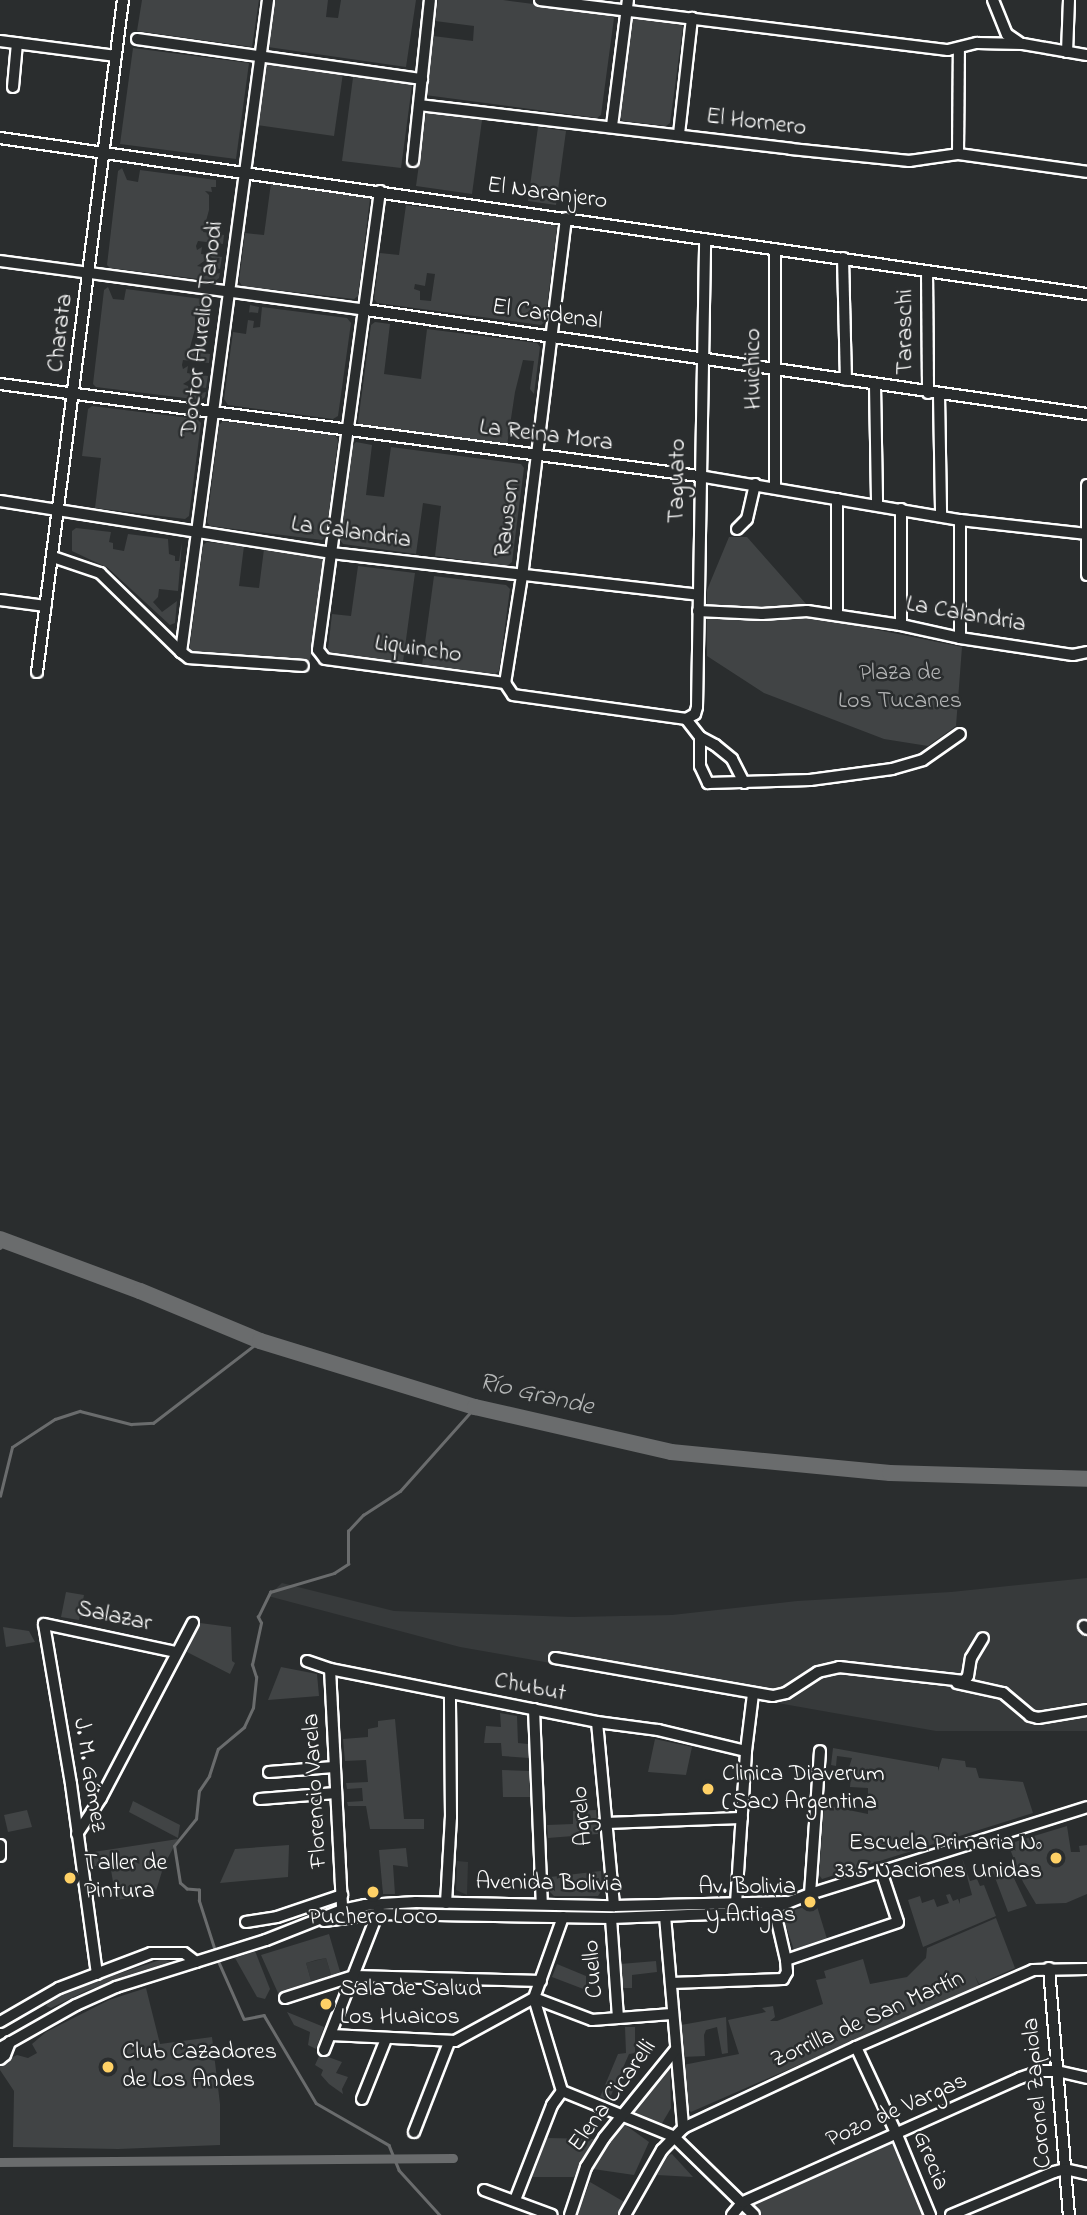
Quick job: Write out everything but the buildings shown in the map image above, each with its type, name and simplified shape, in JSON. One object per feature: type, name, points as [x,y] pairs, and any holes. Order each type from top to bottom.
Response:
[{"type":"street","name":"Charata","points":[[37,671],[123,0]]},
{"type":"street","name":"Doctor Aurelio Tanodi","points":[[185,655],[228,293],[268,0]]},
{"type":"street","points":[[413,162],[430,0]]},
{"type":"street","points":[[540,0],[627,5],[692,18],[948,50],[977,43],[1023,44],[1087,55]]},
{"type":"street","points":[[993,0],[1007,34],[1023,44]]},
{"type":"street","points":[[1067,52],[1069,0]]},
{"type":"street","points":[[612,126],[627,5]]},
{"type":"street","points":[[679,134],[692,18]]},
{"type":"street","points":[[137,39],[422,79]]},
{"type":"street","points":[[0,41],[116,56]]},
{"type":"street","points":[[13,87],[17,43]]},
{"type":"street","points":[[958,155],[959,49]]},
{"type":"street","name":"El Hornero","points":[[419,105],[909,161],[958,155],[1087,172]]},
{"type":"street","name":"El Naranjero","points":[[0,138],[1087,294]]},
{"type":"street","points":[[332,553],[380,191]]},
{"type":"street","name":"Rawson","points":[[505,683],[522,576],[566,218]]},
{"type":"street","name":"Taguato","points":[[687,719],[695,714],[697,707],[705,239]]},
{"type":"street","name":"Huichico","points":[[775,249],[775,488]]},
{"type":"street","points":[[843,258],[846,380]]},
{"type":"street","name":"El Cardenal","points":[[0,261],[366,310],[933,394],[1087,414]]},
{"type":"street","name":"Taraschi","points":[[927,271],[941,515]]},
{"type":"street","name":"La Reina Mora","points":[[0,384],[699,476],[960,520],[1087,534]]},
{"type":"street","points":[[875,385],[877,505]]},
{"type":"street","points":[[737,529],[747,519],[755,484]]},
{"type":"street","points":[[1087,485],[1087,575]]},
{"type":"street","points":[[837,499],[837,615]]},
{"type":"street","name":"La Calandria","points":[[0,501],[332,553],[698,595]]},
{"type":"street","points":[[901,509],[901,625]]},
{"type":"street","points":[[960,520],[960,638]]},
{"type":"street","name":"Liquincho","points":[[332,553],[318,638],[318,650],[325,659],[505,683]]},
{"type":"street","points":[[53,557],[100,573],[185,655],[303,666]]},
{"type":"street","points":[[0,600],[46,606]]},
{"type":"street","name":"La Calandria","points":[[698,611],[762,614],[807,611],[901,625],[960,638],[1073,654],[1087,652]]},
{"type":"street","points":[[505,683],[513,695],[687,719],[700,737],[732,759],[744,783]]},
{"type":"street","points":[[700,737],[700,766],[704,781],[744,783],[810,780],[891,769],[923,760],[960,734]]},
{"type":"street","points":[[77,1835],[102,1798],[193,1623]]},
{"type":"street","name":"Salazar","points":[[44,1624],[176,1652]]},
{"type":"street","name":"J. M. Gómez","points":[[44,1624],[97,1975]]},
{"type":"street","points":[[956,1683],[968,1676],[971,1658],[983,1638]]},
{"type":"street","points":[[555,1658],[773,1696],[786,1693],[818,1672],[839,1667],[956,1683],[1003,1693],[1030,1716],[1038,1718],[1087,1710]]},
{"type":"street","name":"Chubut","points":[[307,1661],[330,1669],[450,1694],[597,1722],[658,1730],[746,1751]]},
{"type":"street","name":"Florencio Varela","points":[[330,1669],[342,1910]]},
{"type":"street","points":[[446,1903],[450,1816],[450,1694]]},
{"type":"street","points":[[736,1903],[746,1751],[753,1694]]},
{"type":"street","points":[[534,1709],[542,1904]]},
{"type":"street","name":"Agrelo","points":[[597,1722],[612,1912]]},
{"type":"street","points":[[810,1894],[820,1751]]},
{"type":"street","points":[[269,1772],[334,1767]]},
{"type":"street","points":[[260,1799],[336,1793]]},
{"type":"street","name":"Avenida Bolivia","points":[[5,2045],[96,1995],[232,1951],[342,1910],[446,1903],[542,1904],[665,1916],[764,1912],[810,1894],[1087,1807]]},
{"type":"street","points":[[604,1823],[742,1818]]},
{"type":"street","points":[[0,1845],[0,1856]]},
{"type":"street","points":[[787,1966],[898,1922],[881,1871]]},
{"type":"street","points":[[246,1922],[277,1917],[342,1895]]},
{"type":"street","name":"Avenida Bolivia","points":[[314,1922],[379,1909],[563,1917],[736,1903],[786,1902]]},
{"type":"street","points":[[671,1983],[783,1979],[787,1966],[774,1908]]},
{"type":"street","points":[[324,2050],[379,1909]]},
{"type":"street","name":"Cuello","points":[[612,1912],[618,2017]]},
{"type":"street","name":"Elena Cicarelli","points":[[570,2215],[586,2167],[621,2114],[676,2049],[665,1916]]},
{"type":"street","points":[[331,2035],[449,2042],[534,1997],[563,1917]]},
{"type":"street","points":[[0,2022],[59,1988],[151,1953],[184,1954],[202,1960]]},
{"type":"street","name":"Zorrilla de San Martín","points":[[678,2132],[856,2047],[1034,1970],[1048,1968],[1086,1971]]},
{"type":"street","name":"Coronel Zapiola","points":[[1048,1968],[1069,2215]]},
{"type":"street","points":[[285,1998],[354,1976],[541,1981]]},
{"type":"street","points":[[534,1997],[592,2020],[672,2014]]},
{"type":"street","points":[[534,1997],[562,2091]]},
{"type":"street","points":[[362,2099],[386,2039]]},
{"type":"street","points":[[414,2132],[449,2042]]},
{"type":"street","points":[[0,2059],[5,2056],[5,2045]]},
{"type":"street","name":"Grecia","points":[[856,2047],[930,2215]]},
{"type":"street","points":[[676,2049],[678,2132],[754,2215]]},
{"type":"street","name":"Pozo de Vargas","points":[[732,2215],[743,2202],[1020,2078],[1040,2071],[1057,2071],[1087,2078]]},
{"type":"street","points":[[562,2091],[661,2133],[678,2132]]},
{"type":"street","points":[[515,2200],[552,2105],[562,2091]]},
{"type":"street","points":[[625,2215],[662,2150],[678,2132]]},
{"type":"street","points":[[951,2215],[1065,2169],[1087,2174]]},
{"type":"street","points":[[484,2190],[552,2215]]},
{"type":"shaded area","points":[[1087,1578],[1087,1731],[936,1731],[460,1647],[268,1596],[282,1583],[394,1611],[572,1617],[672,1615],[797,1601],[951,1592]]},
{"type":"shaded area","points":[[457,1861],[468,1862],[467,1895],[456,1890]]},
{"type":"shaded area","points":[[326,1958],[332,1978],[312,1984],[306,1963]]},
{"type":"green space","points":[[142,0],[259,0],[252,47],[137,31]]},
{"type":"green space","points":[[275,0],[328,0],[326,17],[338,18],[341,0],[416,0],[406,67],[268,47]]},
{"type":"green space","points":[[438,0],[503,0],[611,14],[614,18],[601,115],[597,118],[425,95],[433,36],[473,41],[474,26],[435,21]]},
{"type":"green space","points":[[637,17],[680,23],[683,27],[670,123],[666,126],[623,121],[620,117],[633,20]]},
{"type":"green space","points":[[133,48],[249,63],[236,159],[120,144]]},
{"type":"green space","points":[[266,63],[343,73],[334,136],[257,125]]},
{"type":"green space","points":[[354,70],[413,78],[401,168],[342,161]]},
{"type":"green space","points":[[426,113],[482,120],[472,194],[416,186]]},
{"type":"green space","points":[[538,127],[566,131],[556,205],[528,201]]},
{"type":"green space","points":[[122,168],[127,180],[138,182],[140,170],[216,180],[216,187],[211,187],[212,192],[205,191],[209,195],[209,210],[203,232],[224,235],[223,244],[198,241],[196,246],[197,250],[202,247],[201,254],[222,257],[220,269],[214,268],[217,260],[210,257],[197,266],[202,267],[204,276],[220,273],[219,278],[215,281],[110,268],[107,265],[118,171]]},
{"type":"green space","points":[[271,183],[367,195],[370,199],[358,296],[354,299],[242,286],[239,281],[245,233],[264,235]]},
{"type":"green space","points":[[406,205],[554,224],[557,228],[545,322],[541,325],[377,303],[374,299],[380,253],[399,255]],"holes":[[[427,273],[435,274],[431,301],[420,300],[420,291],[414,289],[415,284],[425,286]]]},
{"type":"green space","points":[[108,287],[113,299],[124,300],[126,289],[202,299],[201,306],[197,306],[198,311],[191,310],[195,313],[195,329],[189,351],[210,354],[209,363],[183,360],[182,365],[183,369],[188,366],[187,373],[208,376],[206,388],[200,387],[203,379],[196,376],[183,384],[188,386],[190,395],[206,392],[205,397],[201,400],[96,387],[93,384],[104,290]]},
{"type":"green space","points":[[250,305],[259,307],[258,313],[249,312]]},
{"type":"green space","points":[[262,307],[347,318],[351,323],[338,416],[333,419],[228,405],[224,399],[233,332],[246,334],[248,320],[254,321],[253,328],[260,327]]},
{"type":"green space","points":[[375,322],[390,324],[384,374],[421,379],[427,329],[537,343],[540,347],[534,394],[530,389],[534,361],[523,360],[507,445],[361,426],[358,422],[371,325]]},
{"type":"green space","points":[[92,406],[197,419],[201,423],[189,516],[185,519],[95,508],[101,458],[82,456],[88,409]]},
{"type":"green space","points":[[223,421],[335,435],[338,440],[326,536],[322,540],[210,526],[207,522],[219,425]]},
{"type":"green space","points":[[356,442],[372,445],[366,495],[384,497],[391,447],[521,464],[524,468],[512,562],[507,566],[435,556],[441,506],[423,503],[416,554],[343,544],[340,540],[352,446]]},
{"type":"green space","points":[[76,528],[111,532],[109,542],[113,543],[113,549],[124,551],[128,534],[168,539],[169,554],[175,556],[175,561],[179,561],[182,542],[178,591],[159,589],[158,597],[153,602],[162,612],[177,601],[175,623],[170,625],[108,568],[72,551],[72,531]]},
{"type":"green space","name":"Plaza de Los Tucanes","points":[[729,537],[747,537],[807,605],[834,621],[962,647],[956,726],[928,746],[884,739],[764,693],[707,656],[707,590]]},
{"type":"green space","points":[[207,542],[244,546],[239,586],[259,588],[264,549],[320,557],[324,561],[310,660],[306,663],[192,656],[189,652],[203,545]]},
{"type":"green space","points":[[358,566],[415,573],[403,662],[331,653],[328,649],[332,614],[351,616]]},
{"type":"green space","points":[[434,576],[506,585],[510,589],[499,671],[495,674],[422,665]]},
{"type":"green space","points":[[66,1592],[84,1595],[79,1620],[61,1617]]},
{"type":"green space","points":[[200,1623],[231,1627],[232,1661],[235,1663],[230,1674],[187,1652]]},
{"type":"green space","points":[[3,1627],[29,1631],[35,1642],[6,1647]]},
{"type":"green space","points":[[281,1667],[317,1674],[319,1696],[268,1700]]},
{"type":"green space","points":[[500,1713],[517,1716],[518,1743],[528,1744],[529,1758],[502,1756],[501,1743],[484,1743],[486,1726],[501,1727]]},
{"type":"green space","points":[[395,1719],[404,1819],[424,1819],[424,1829],[370,1829],[366,1806],[348,1806],[347,1802],[363,1801],[362,1788],[347,1789],[346,1783],[368,1782],[366,1760],[345,1761],[343,1739],[368,1737],[368,1729],[378,1727],[378,1721]]},
{"type":"green space","points":[[655,1739],[692,1747],[686,1775],[648,1772]]},
{"type":"green space","points":[[833,1748],[938,1767],[938,1771],[942,1758],[965,1761],[966,1767],[976,1768],[979,1778],[1023,1782],[1033,1813],[822,1879],[819,1875],[824,1805],[868,1814],[868,1788],[850,1787],[851,1777],[846,1777],[852,1758],[837,1756],[836,1766],[831,1765]]},
{"type":"green space","points":[[502,1770],[529,1771],[530,1797],[503,1797]]},
{"type":"green space","points":[[133,1801],[180,1825],[178,1838],[129,1812]]},
{"type":"green space","points":[[27,1810],[32,1827],[8,1832],[4,1815]]},
{"type":"green space","points":[[596,1810],[598,1834],[548,1838],[547,1825],[573,1824],[573,1811]]},
{"type":"green space","points":[[1067,1826],[1071,1852],[1080,1852],[1079,1846],[1087,1845],[1087,1894],[1066,1903],[1036,1904],[1023,1882],[1008,1844]]},
{"type":"green space","points":[[178,1839],[164,1865],[155,1894],[116,1900],[110,1864],[89,1867],[87,1853]]},
{"type":"green space","points":[[289,1845],[288,1877],[220,1883],[235,1849]]},
{"type":"green space","points":[[406,1848],[408,1867],[393,1865],[395,1894],[383,1894],[379,1850]]},
{"type":"green space","points":[[962,1858],[970,1881],[977,1879],[980,1886],[984,1885],[996,1916],[923,1947],[908,1900],[920,1896],[922,1903],[934,1899],[937,1907],[949,1903],[946,1895],[950,1894],[953,1901],[958,1899],[960,1904],[960,1899],[972,1895]]},
{"type":"green space","points":[[996,1866],[999,1878],[1012,1874],[1027,1906],[1008,1912],[991,1867]]},
{"type":"green space","points":[[601,1871],[602,1890],[598,1896],[554,1896],[550,1892],[550,1877]]},
{"type":"green space","points":[[816,1903],[827,1939],[794,1950],[783,1917],[786,1913]]},
{"type":"green space","points":[[388,1906],[610,1911],[610,1913]]},
{"type":"green space","points":[[996,1918],[1015,1968],[979,1984],[975,1976],[979,1986],[691,2112],[686,2108],[683,2065],[739,2054],[728,2020],[766,2012],[762,2008],[773,2006],[775,2017],[770,2021],[777,2021],[823,2004],[816,1980],[826,1978],[824,1971],[863,1959],[870,1984],[907,1977],[926,1958],[927,1948]]},
{"type":"green space","points":[[329,1934],[341,1975],[332,1978],[326,1958],[316,1960],[306,1963],[312,1984],[278,1993],[261,1955]]},
{"type":"green space","points":[[255,1951],[270,1989],[265,1999],[257,1997],[235,1958]]},
{"type":"green space","points":[[163,1959],[173,1963],[88,1990],[51,2008],[46,2006],[67,1991]]},
{"type":"green space","points":[[656,1961],[657,1972],[632,1975],[632,1988],[622,1988],[620,1964]]},
{"type":"green space","points":[[557,1964],[586,1976],[586,1990],[552,1977]]},
{"type":"green space","name":"Club Cazadores de Los Andes","points":[[146,1988],[160,2044],[212,2037],[220,2104],[220,2145],[118,2149],[13,2147],[14,2091],[0,2070],[0,2063],[17,2055],[28,2058],[37,2053],[32,2044],[46,2032],[109,2000]]},
{"type":"green space","points":[[287,2012],[324,2027],[316,2049],[308,2045],[310,2032],[294,2025]]},
{"type":"green space","points":[[726,2017],[728,2053],[722,2054],[717,2027],[706,2030],[705,2056],[682,2057],[681,2025]]},
{"type":"green space","points":[[625,2027],[635,2027],[635,2053],[629,2054],[609,2100],[600,2097],[618,2054],[626,2053]]},
{"type":"green space","points":[[320,2054],[342,2062],[336,2073],[348,2077],[342,2089],[343,2094],[329,2084],[321,2075],[323,2070],[315,2065]]},
{"type":"green space","points":[[667,2068],[670,2069],[671,2108],[661,2125],[657,2126],[634,2113],[633,2109]]},
{"type":"green space","points":[[624,2124],[649,2142],[634,2175],[593,2169],[619,2125]]},
{"type":"green space","points":[[547,2138],[594,2139],[574,2177],[532,2177]]},
{"type":"green space","points":[[887,2141],[892,2143],[922,2215],[758,2215],[750,2207],[752,2200]]},
{"type":"green space","points":[[672,2154],[693,2177],[657,2175],[668,2155]]},
{"type":"green space","points":[[590,2182],[626,2203],[619,2215],[577,2215]]},
{"type":"waterway","name":"Río Grande","points":[[0,1239],[140,1291],[260,1341],[475,1407],[671,1452],[890,1473],[1087,1479]]},
{"type":"waterway","name":"Río Grande","points":[[0,1248],[7,1241]]},
{"type":"waterway","points":[[0,1496],[12,1447],[55,1419],[80,1411],[131,1424],[153,1423],[260,1341]]},
{"type":"waterway","points":[[216,1954],[199,1901],[199,1890],[187,1889],[180,1883],[174,1846],[196,1819],[199,1791],[209,1776],[218,1749],[244,1727],[253,1708],[256,1677],[252,1665],[261,1623],[258,1617],[270,1592],[334,1573],[348,1564],[348,1531],[363,1515],[400,1491],[475,1407]]},
{"type":"waterway","points":[[218,1960],[244,2019],[264,2015],[316,2103],[389,2145],[399,2170],[440,2215]]},
{"type":"waterway","points":[[0,2162],[453,2158]]},
{"type":"place","name":"Clinica Diaverum (Sac) Argentina","points":[[708,1789]]},
{"type":"place","name":"Escuela Primaria Nº 335 Naciones Unidas","points":[[1056,1858]]},
{"type":"place","name":"Taller de Pintura","points":[[70,1878]]},
{"type":"place","name":"Puchero Loco","points":[[373,1892]]},
{"type":"place","name":"Av. Bolivia y Artigas","points":[[810,1902]]},
{"type":"place","name":"Sala de Salud Los Huaicos","points":[[326,2004]]},
{"type":"place","name":"Club Cazadores de Los Andes","points":[[108,2067]]}]
